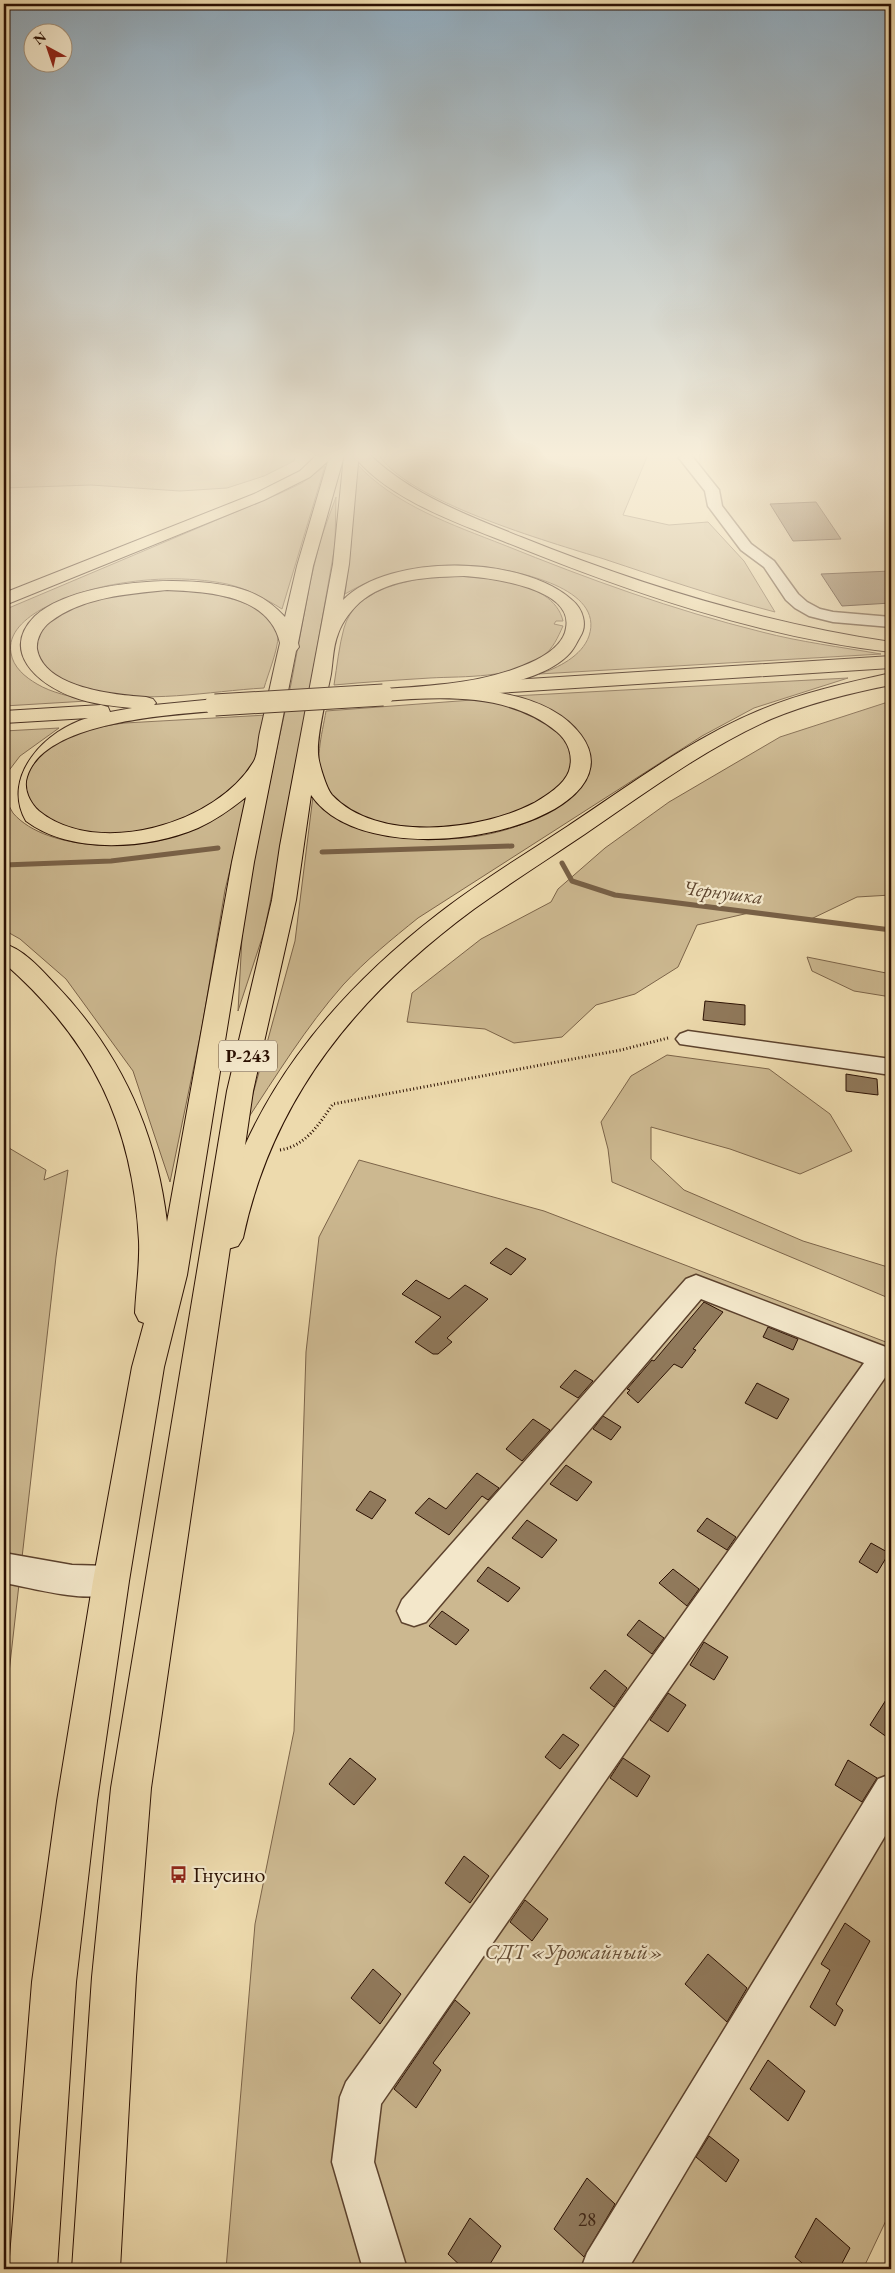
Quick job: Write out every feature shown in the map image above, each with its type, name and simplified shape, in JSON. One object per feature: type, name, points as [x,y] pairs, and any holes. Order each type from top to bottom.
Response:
[{"type":"main road","points":[[4,599],[107,558]]},
{"type":"main road","name":"Р-243","points":[[148,1366],[172,1275],[242,872],[307,558]]},
{"type":"main road","name":"Р-243","points":[[196,1363],[240,1091],[284,900],[342,558]]},
{"type":"main road","points":[[564,558],[642,586],[749,619],[796,630],[891,646]]},
{"type":"main road","name":"Р-243","points":[[326,642],[338,619],[351,602],[362,593],[392,580],[429,572],[479,572],[525,581],[555,594],[572,610],[576,626],[573,635],[561,652],[545,663],[498,680],[436,691]]},
{"type":"main road","name":"Р-243","points":[[215,704],[115,700],[75,691],[59,685],[32,666],[26,658],[24,647],[27,636],[43,618],[60,607],[93,595],[147,586],[190,585],[226,591],[256,601],[284,626],[290,647]]},
{"type":"main road","name":"Р-243","points":[[4,717],[891,662]]},
{"type":"main road","name":"Р-243","points":[[196,1363],[237,1200],[255,1151],[273,1114],[295,1079],[343,1016],[384,973],[445,921],[621,800],[738,727],[766,714],[822,695],[891,679]]},
{"type":"main road","name":"Р-243","points":[[308,752],[316,788],[324,800],[347,816],[372,826],[402,831],[446,833],[472,831],[500,825],[529,814],[551,802],[576,779],[582,765],[582,752],[573,736],[556,721],[535,710],[502,699],[436,691]]},
{"type":"main road","name":"Р-243","points":[[215,704],[111,718],[84,726],[53,740],[30,756],[16,774],[15,788],[21,804],[37,820],[70,834],[104,839],[156,835],[198,820],[235,797],[252,781],[265,758]]},
{"type":"main road","points":[[4,951],[50,990],[74,1018],[99,1053],[129,1116],[146,1182],[154,1243],[148,1366],[111,1581],[77,1802],[54,1982],[33,2269]]},
{"type":"main road","points":[[96,2269],[113,1987],[131,1788],[196,1363]]},
{"type":"street","points":[[761,558],[769,564],[792,597],[801,605],[833,617],[891,622]]},
{"type":"street","points":[[688,1040],[891,1067]]},
{"type":"street","points":[[385,2269],[353,2162],[361,2097],[887,1360],[696,1286],[414,1611]]},
{"type":"street","points":[[4,1568],[72,1580],[111,1581]]},
{"type":"street","points":[[603,2269],[891,1792]]},
{"type":"path","points":[[255,1151],[288,1150],[304,1141],[333,1104],[620,1050],[659,1039],[688,1040]]},
{"type":"green space","points":[[127,558],[297,558],[282,609],[242,588],[227,584],[212,581],[166,579],[135,581],[106,586],[62,600],[45,607],[31,616],[19,627],[12,639],[11,653],[14,663],[24,675],[43,687],[87,701],[4,706],[4,610]]},
{"type":"green space","points":[[316,558],[333,558],[286,826],[264,932],[238,1011],[242,937],[253,858],[291,684]]},
{"type":"green space","points":[[349,558],[536,558],[599,582],[696,614],[776,636],[881,654],[539,674],[561,665],[575,655],[581,650],[589,636],[590,619],[584,606],[572,594],[555,585],[536,578],[499,569],[449,565],[431,566],[395,573],[361,585],[345,594]]},
{"type":"green space","points":[[601,558],[741,558],[775,612],[689,587]]},
{"type":"green space","points":[[436,576],[470,577],[509,582],[528,587],[544,595],[556,606],[563,621],[556,621],[554,624],[563,626],[555,643],[546,654],[530,664],[502,673],[334,685],[344,628],[358,604],[369,596],[395,585]]},
{"type":"green space","points":[[169,589],[233,599],[265,614],[274,624],[278,642],[264,688],[154,697],[110,694],[90,690],[68,682],[46,668],[41,662],[37,643],[41,632],[58,615],[83,603],[113,594]]},
{"type":"green space","points":[[848,678],[754,708],[702,736],[418,918],[361,967],[329,1001],[292,1052],[245,1123],[295,941],[313,796],[347,822],[385,834],[410,838],[437,839],[464,838],[490,834],[516,827],[561,803],[580,786],[588,767],[587,747],[579,733],[558,719],[513,696]]},
{"type":"green space","points":[[472,700],[494,702],[517,708],[538,717],[556,730],[571,759],[561,785],[531,806],[488,820],[440,827],[392,825],[352,811],[325,785],[321,776],[319,758],[326,711]]},
{"type":"green space","points":[[891,701],[891,895],[857,897],[811,919],[753,912],[697,925],[678,967],[635,994],[596,1005],[562,1037],[514,1043],[485,1029],[407,1022],[412,993],[481,939],[551,902],[558,889],[605,848],[669,802],[780,737]]},
{"type":"green space","points":[[267,715],[256,757],[244,779],[225,796],[198,812],[170,825],[132,834],[103,834],[74,829],[48,818],[29,800],[25,791],[27,775],[38,759],[59,742],[85,731],[125,723]]},
{"type":"green space","points":[[59,728],[20,756],[4,777],[4,731]]},
{"type":"green space","points":[[249,792],[225,890],[202,1027],[170,1182],[133,1071],[66,979],[20,939],[4,930],[4,796],[13,813],[29,826],[49,836],[72,842],[97,845],[123,845],[147,843],[170,838],[188,831]]},
{"type":"green space","points":[[807,957],[891,974],[891,997],[854,991],[812,971]]},
{"type":"green space","points":[[667,1055],[769,1069],[830,1114],[852,1151],[800,1174],[730,1149],[651,1127],[651,1159],[684,1190],[803,1241],[891,1268],[891,1299],[612,1182],[608,1149],[601,1122],[631,1076]]},
{"type":"green space","points":[[4,1145],[46,1170],[44,1180],[68,1170],[56,1257],[4,1717]]},
{"type":"green space","name":"СДТ «Урожайный»","points":[[359,1160],[544,1211],[891,1344],[891,2210],[863,2269],[226,2269],[255,1924],[294,1731],[306,1352],[319,1237]]},
{"type":"building","points":[[891,571],[891,603],[842,606],[821,574]]},
{"type":"building","points":[[705,1001],[745,1005],[745,1025],[703,1020]]},
{"type":"building","points":[[846,1074],[877,1079],[878,1095],[846,1091]]},
{"type":"building","points":[[506,1248],[526,1259],[511,1275],[490,1263]]},
{"type":"building","points":[[416,1280],[449,1299],[465,1285],[488,1299],[447,1338],[452,1342],[438,1354],[433,1354],[415,1342],[441,1317],[402,1294]]},
{"type":"building","points":[[704,1302],[723,1312],[693,1349],[696,1350],[682,1368],[674,1364],[638,1403],[627,1393],[630,1390],[627,1389],[652,1360],[654,1361]]},
{"type":"building","points":[[768,1327],[798,1339],[793,1350],[763,1337]]},
{"type":"building","points":[[575,1370],[593,1381],[578,1398],[560,1387]]},
{"type":"building","points":[[757,1383],[789,1399],[777,1419],[745,1403]]},
{"type":"building","points":[[603,1416],[621,1427],[611,1440],[593,1429]]},
{"type":"building","points":[[533,1419],[550,1430],[522,1461],[506,1449]]},
{"type":"building","points":[[566,1465],[592,1482],[577,1501],[550,1484]]},
{"type":"building","points":[[477,1473],[499,1488],[488,1500],[482,1496],[449,1535],[415,1513],[429,1498],[446,1509]]},
{"type":"building","points":[[370,1491],[386,1500],[372,1519],[356,1510]]},
{"type":"building","points":[[707,1518],[736,1537],[727,1550],[697,1531]]},
{"type":"building","points":[[527,1520],[557,1540],[542,1558],[512,1538]]},
{"type":"building","points":[[871,1543],[889,1553],[877,1573],[859,1562]]},
{"type":"building","points":[[488,1567],[520,1588],[508,1602],[477,1581]]},
{"type":"building","points":[[673,1569],[699,1589],[687,1606],[659,1583]]},
{"type":"building","points":[[442,1611],[469,1630],[456,1645],[429,1626]]},
{"type":"building","points":[[639,1620],[664,1638],[652,1654],[627,1635]]},
{"type":"building","points":[[704,1642],[728,1657],[714,1680],[690,1665]]},
{"type":"building","points":[[605,1670],[627,1688],[614,1707],[590,1688]]},
{"type":"building","points":[[891,1692],[891,1740],[870,1725]]},
{"type":"building","points":[[668,1693],[686,1705],[668,1732],[650,1720]]},
{"type":"building","points":[[563,1734],[579,1745],[560,1769],[545,1757]]},
{"type":"building","points":[[350,1758],[376,1779],[354,1805],[329,1784]]},
{"type":"building","points":[[623,1758],[650,1776],[637,1797],[610,1778]]},
{"type":"building","points":[[848,1760],[877,1778],[862,1802],[835,1785]]},
{"type":"building","points":[[464,1856],[489,1876],[470,1903],[445,1883]]},
{"type":"building","points":[[525,1900],[548,1919],[532,1941],[510,1922]]},
{"type":"building","points":[[845,1923],[870,1941],[836,2004],[843,2010],[835,2026],[810,2007],[830,1970],[821,1964]]},
{"type":"building","points":[[708,1954],[747,1988],[727,2022],[685,1984]]},
{"type":"building","points":[[373,1969],[401,1994],[380,2024],[351,1998]]},
{"type":"building","points":[[455,2000],[470,2013],[433,2063],[441,2070],[416,2108],[394,2089]]},
{"type":"building","points":[[768,2060],[805,2091],[788,2121],[750,2089]]},
{"type":"building","points":[[709,2136],[739,2160],[726,2182],[696,2157]]},
{"type":"building","points":[[587,2178],[615,2204],[584,2257],[554,2229]]},
{"type":"building","points":[[470,2218],[501,2246],[487,2269],[464,2269],[448,2254]]},
{"type":"building","points":[[816,2218],[850,2248],[839,2269],[809,2269],[795,2257]]},
{"type":"waterway","points":[[322,852],[512,846]]},
{"type":"waterway","points":[[4,865],[111,861],[218,848]]},
{"type":"waterway","name":"Чернушка","points":[[562,863],[572,881],[615,895],[891,930]]},
{"type":"place","name":"Гнусино","points":[[179,1874]]}]
